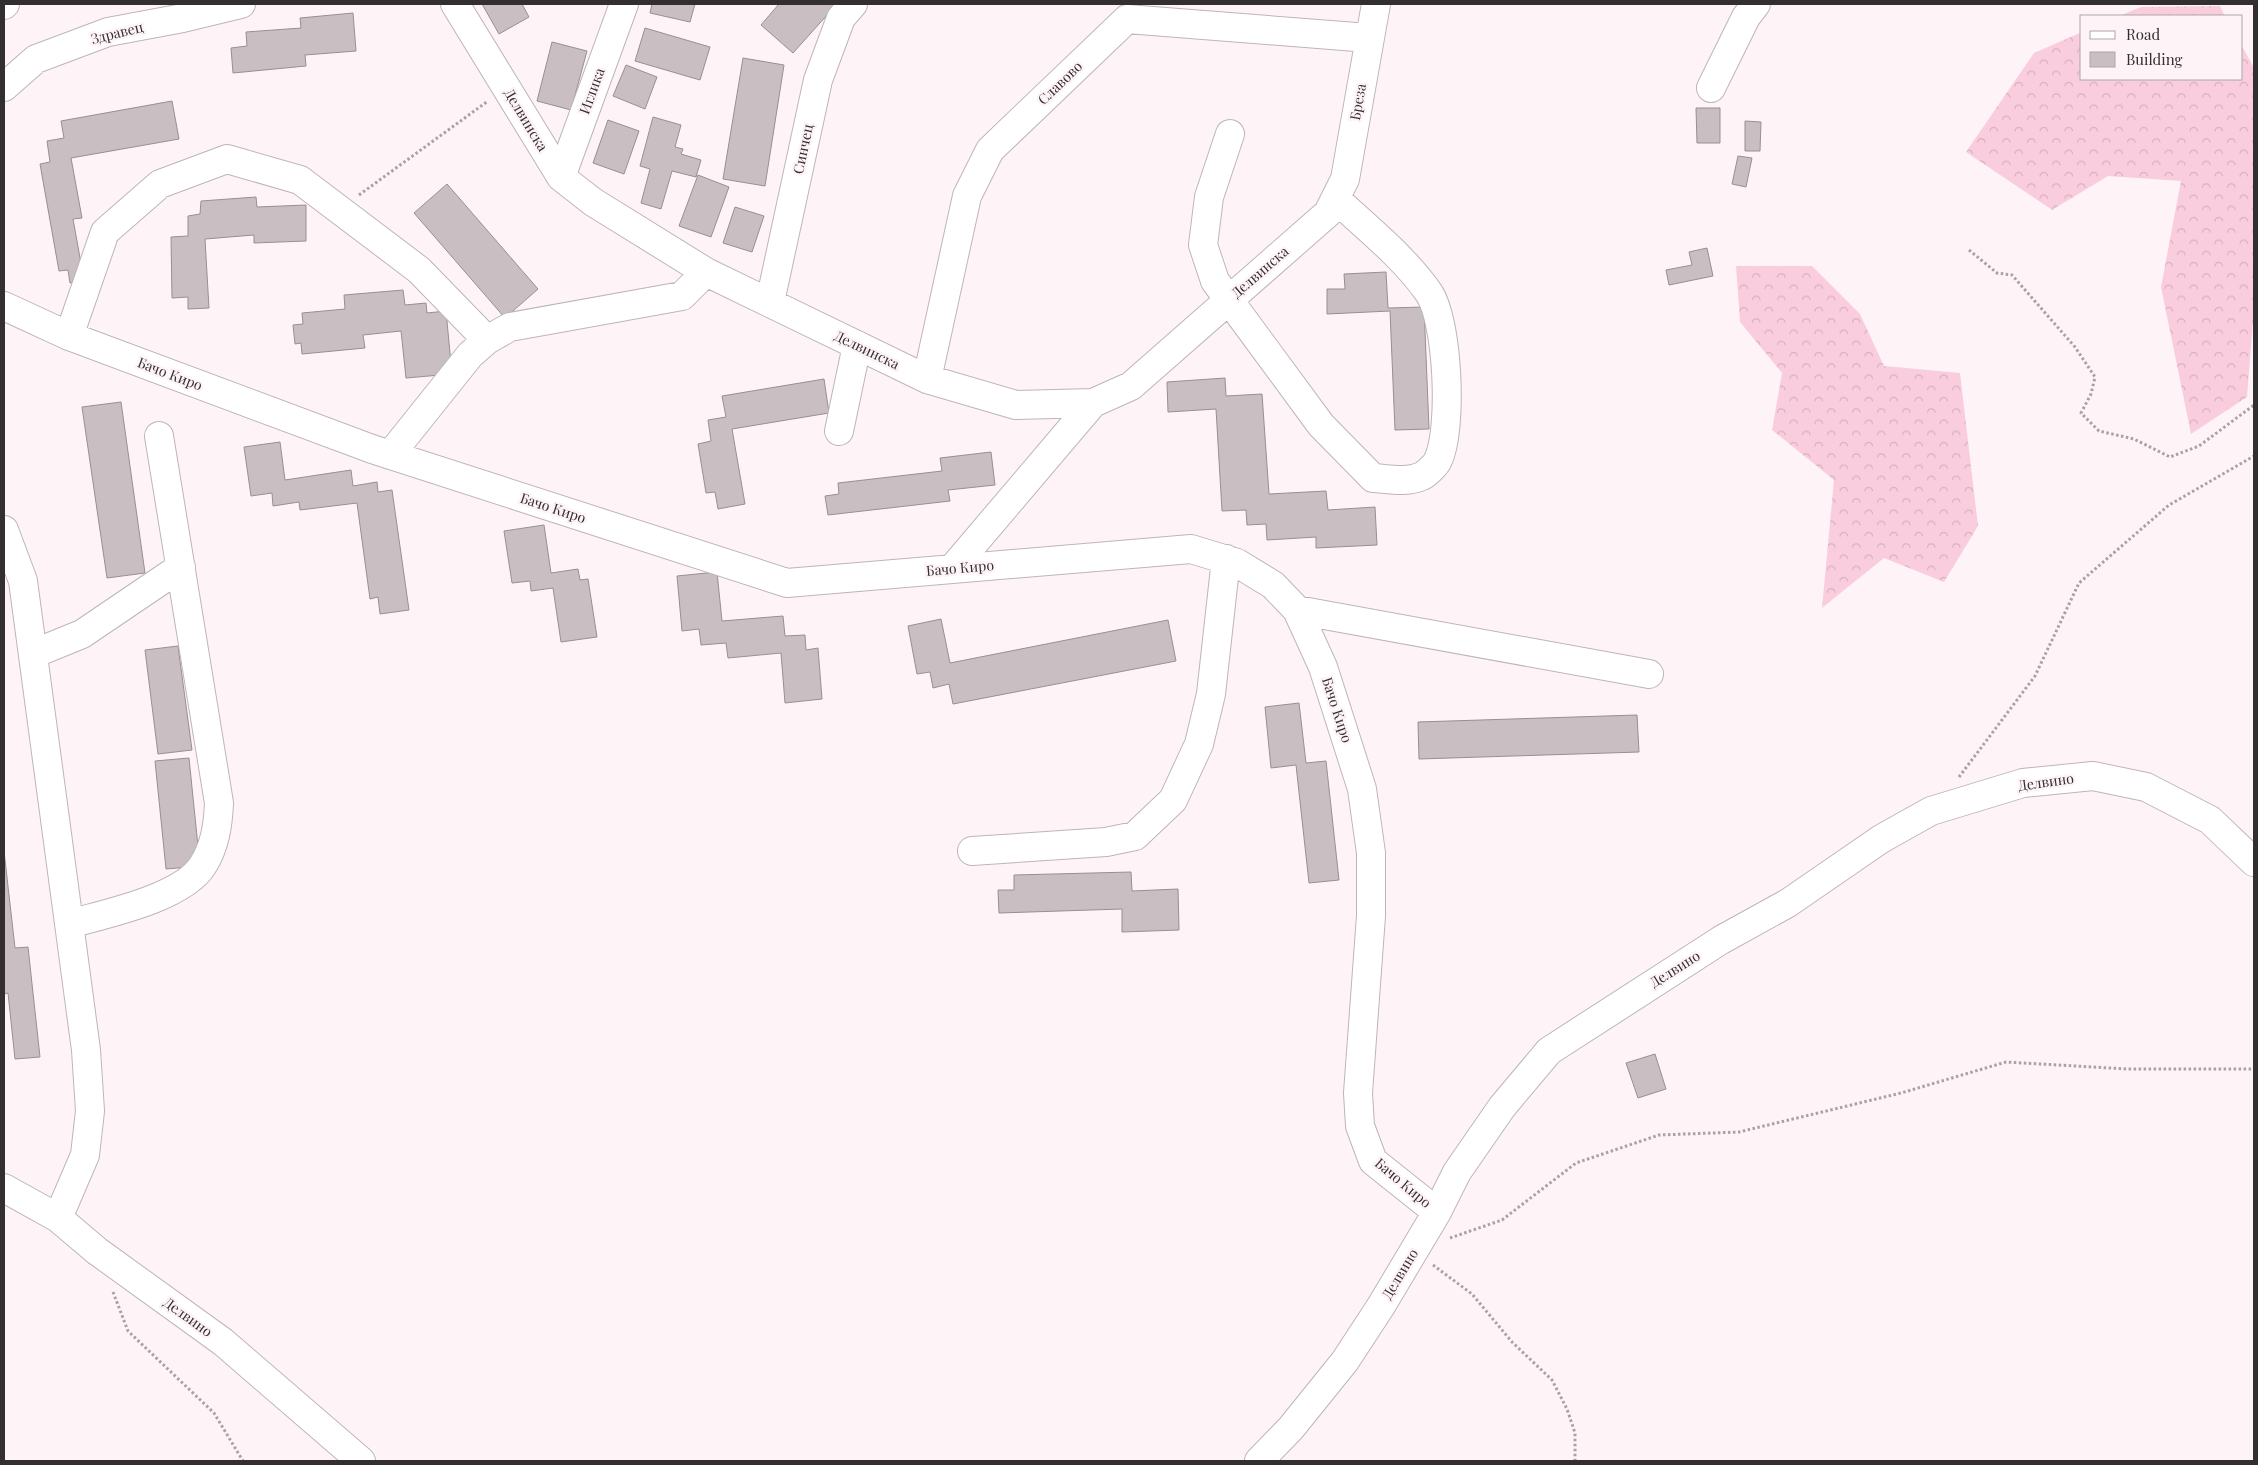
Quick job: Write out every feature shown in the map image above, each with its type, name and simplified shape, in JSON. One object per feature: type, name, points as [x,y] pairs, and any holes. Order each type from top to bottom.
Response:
[{"type":"street","name":"Здравец","points":[[4,87],[36,59],[108,32],[183,18],[241,4]]},
{"type":"street","name":"Делвинска","points":[[455,4],[561,177],[593,202],[706,272],[927,379],[1016,405],[1093,403],[1131,386],[1328,213],[1336,199]]},
{"type":"street","name":"Иглика","points":[[561,177],[624,4]]},
{"type":"street","name":"Синчец","points":[[770,302],[818,80],[841,18],[853,4]]},
{"type":"street","name":"Бреза","points":[[1336,199],[1345,179],[1376,4]]},
{"type":"street","points":[[1711,88],[1746,17],[1756,4]]},
{"type":"street","name":"Славово","points":[[927,379],[966,196],[990,150],[1121,12],[1369,38]]},
{"type":"street","points":[[1230,134],[1209,197],[1203,246],[1215,281],[1321,425],[1373,478],[1401,480],[1422,476],[1438,462],[1444,437],[1448,400],[1440,318],[1430,295],[1406,264],[1336,199]]},
{"type":"street","points":[[69,336],[105,232],[160,184],[227,159],[300,180],[419,270],[487,340]]},
{"type":"street","points":[[390,455],[470,355],[487,340],[510,327],[682,296],[706,272]]},
{"type":"street","name":"Бачо Киро","points":[[4,306],[69,336],[390,455],[787,583],[1191,549],[1237,563],[1272,585],[1297,610],[1323,668],[1362,789],[1371,853],[1371,916],[1358,1093],[1360,1126],[1373,1161],[1437,1212]]},
{"type":"street","points":[[839,431],[857,344]]},
{"type":"street","points":[[952,569],[1093,403]]},
{"type":"street","points":[[69,924],[134,906],[178,888],[203,866],[218,828],[219,803],[159,436]]},
{"type":"street","points":[[4,530],[23,581],[86,1050],[90,1111],[84,1155],[58,1218]]},
{"type":"street","points":[[972,851],[1106,842],[1135,836],[1173,800],[1200,744],[1211,694],[1226,559]]},
{"type":"street","points":[[33,654],[82,634],[181,567]]},
{"type":"street","points":[[1297,610],[1649,674]]},
{"type":"street","name":"Делвино","points":[[1259,1461],[1291,1428],[1345,1360],[1437,1212],[1457,1172],[1502,1107],[1549,1051],[1721,940],[1788,903],[1880,839],[1931,811],[2023,783],[2093,776],[2146,787],[2210,820],[2254,862]]},
{"type":"street","name":"Делвино","points":[[4,1188],[58,1218],[97,1251],[223,1342],[360,1461]]},
{"type":"path","points":[[339,210],[506,88]]},
{"type":"path","points":[[1969,250],[1997,274],[2012,275],[2075,347],[2095,377],[2092,394],[2081,413],[2099,431],[2134,439],[2170,457],[2199,446],[2254,405]]},
{"type":"path","points":[[1954,783],[2035,676],[2078,583],[2169,505],[2254,456]]},
{"type":"path","points":[[1449,1238],[1502,1220],[1576,1163],[1659,1135],[1739,1132],[1901,1094],[2006,1062],[2127,1069],[2254,1069]]},
{"type":"path","points":[[1414,1250],[1472,1294],[1512,1342],[1552,1380],[1567,1409],[1575,1433],[1574,1461]]},
{"type":"path","points":[[111,1286],[128,1331],[214,1413],[244,1461]]},
{"type":"green space","points":[[2220,6],[2224,15],[2121,15],[2141,7]]},
{"type":"green space","points":[[2080,33],[2080,80],[2243,80],[2243,48],[2254,68],[2254,308],[2247,397],[2191,434],[2161,287],[2181,181],[2108,176],[2052,210],[1966,152],[2034,53]]},
{"type":"green space","points":[[1736,266],[1812,266],[1860,314],[1884,366],[1960,373],[1978,526],[1944,582],[1884,558],[1822,608],[1834,480],[1772,430],[1782,373],[1740,322]]},
{"type":"building","points":[[482,4],[522,4],[529,17],[499,34]]},
{"type":"building","points":[[652,4],[695,4],[690,22],[650,13]]},
{"type":"building","points":[[779,4],[837,4],[793,53],[761,25]]},
{"type":"building","points":[[353,13],[356,51],[305,55],[306,66],[233,73],[231,48],[247,46],[246,32],[301,28],[300,18]]},
{"type":"building","points":[[645,28],[710,47],[700,80],[635,61]]},
{"type":"building","points":[[552,42],[587,51],[571,110],[537,101]]},
{"type":"building","points":[[743,58],[784,65],[765,186],[723,179]]},
{"type":"building","points":[[626,65],[657,77],[645,109],[613,96]]},
{"type":"building","points":[[172,101],[179,139],[71,158],[82,218],[73,219],[84,280],[70,283],[68,270],[59,271],[40,164],[50,162],[47,141],[64,138],[61,121]]},
{"type":"building","points":[[1696,108],[1720,108],[1720,143],[1697,143]]},
{"type":"building","points":[[653,117],[681,125],[675,147],[683,149],[681,154],[701,160],[696,177],[672,171],[661,209],[641,203],[650,169],[640,166]]},
{"type":"building","points":[[608,120],[639,131],[624,174],[593,163]]},
{"type":"building","points":[[1745,121],[1761,122],[1760,151],[1745,151]]},
{"type":"building","points":[[1738,156],[1752,158],[1746,187],[1732,184]]},
{"type":"building","points":[[698,175],[729,187],[711,237],[679,226]]},
{"type":"building","points":[[447,184],[538,289],[505,318],[414,213]]},
{"type":"building","points":[[256,197],[257,207],[306,205],[306,241],[254,243],[254,235],[205,239],[209,308],[188,309],[188,297],[172,298],[171,237],[188,236],[188,216],[200,214],[201,201]]},
{"type":"building","points":[[735,207],[764,216],[752,252],[723,243]]},
{"type":"building","points":[[1707,248],[1713,276],[1669,285],[1666,270],[1692,265],[1689,252]]},
{"type":"building","points":[[1386,272],[1388,308],[1424,307],[1429,429],[1395,430],[1390,311],[1327,314],[1327,289],[1345,289],[1344,274]]},
{"type":"building","points":[[403,290],[405,305],[426,303],[427,313],[446,311],[452,374],[406,378],[401,331],[363,335],[365,348],[302,354],[301,343],[295,344],[293,325],[303,324],[302,313],[345,309],[344,295]]},
{"type":"building","points":[[1225,378],[1226,396],[1262,394],[1269,494],[1326,491],[1328,510],[1375,507],[1377,545],[1316,548],[1316,537],[1267,540],[1266,524],[1247,525],[1246,510],[1222,511],[1216,409],[1168,412],[1167,382]]},
{"type":"building","points":[[824,379],[829,413],[732,429],[745,504],[718,509],[715,492],[706,493],[698,444],[711,441],[708,420],[726,417],[722,396]]},
{"type":"building","points":[[121,402],[145,573],[107,578],[82,407]]},
{"type":"building","points":[[280,442],[285,480],[351,470],[353,486],[377,482],[378,492],[392,490],[409,610],[380,614],[378,597],[370,599],[357,503],[300,510],[299,502],[273,506],[272,493],[251,496],[244,447]]},
{"type":"building","points":[[991,452],[995,485],[948,490],[950,501],[828,515],[825,496],[839,494],[838,483],[942,471],[940,458]]},
{"type":"building","points":[[544,525],[551,573],[578,569],[580,580],[588,579],[597,637],[561,642],[553,588],[531,591],[530,581],[512,583],[504,531]]},
{"type":"building","points":[[717,572],[722,621],[783,616],[785,636],[805,635],[806,650],[818,648],[822,699],[785,703],[781,653],[728,658],[726,643],[701,645],[699,629],[682,631],[677,576]]},
{"type":"building","points":[[941,619],[950,663],[1168,620],[1176,661],[953,704],[949,684],[933,688],[930,672],[917,674],[908,626]]},
{"type":"building","points":[[178,646],[192,750],[158,754],[145,650]]},
{"type":"building","points":[[1299,703],[1306,763],[1326,761],[1339,880],[1309,883],[1296,765],[1271,768],[1265,707]]},
{"type":"building","points":[[1637,715],[1639,752],[1419,759],[1418,722]]},
{"type":"building","points":[[189,758],[200,866],[166,869],[155,761]]},
{"type":"building","points":[[4,851],[15,948],[28,947],[40,1057],[15,1059],[8,993],[4,994]]},
{"type":"building","points":[[1131,872],[1132,891],[1178,889],[1179,930],[1122,932],[1122,909],[999,913],[998,890],[1014,890],[1014,875]]},
{"type":"building","points":[[1655,1054],[1666,1089],[1638,1098],[1626,1063]]}]
